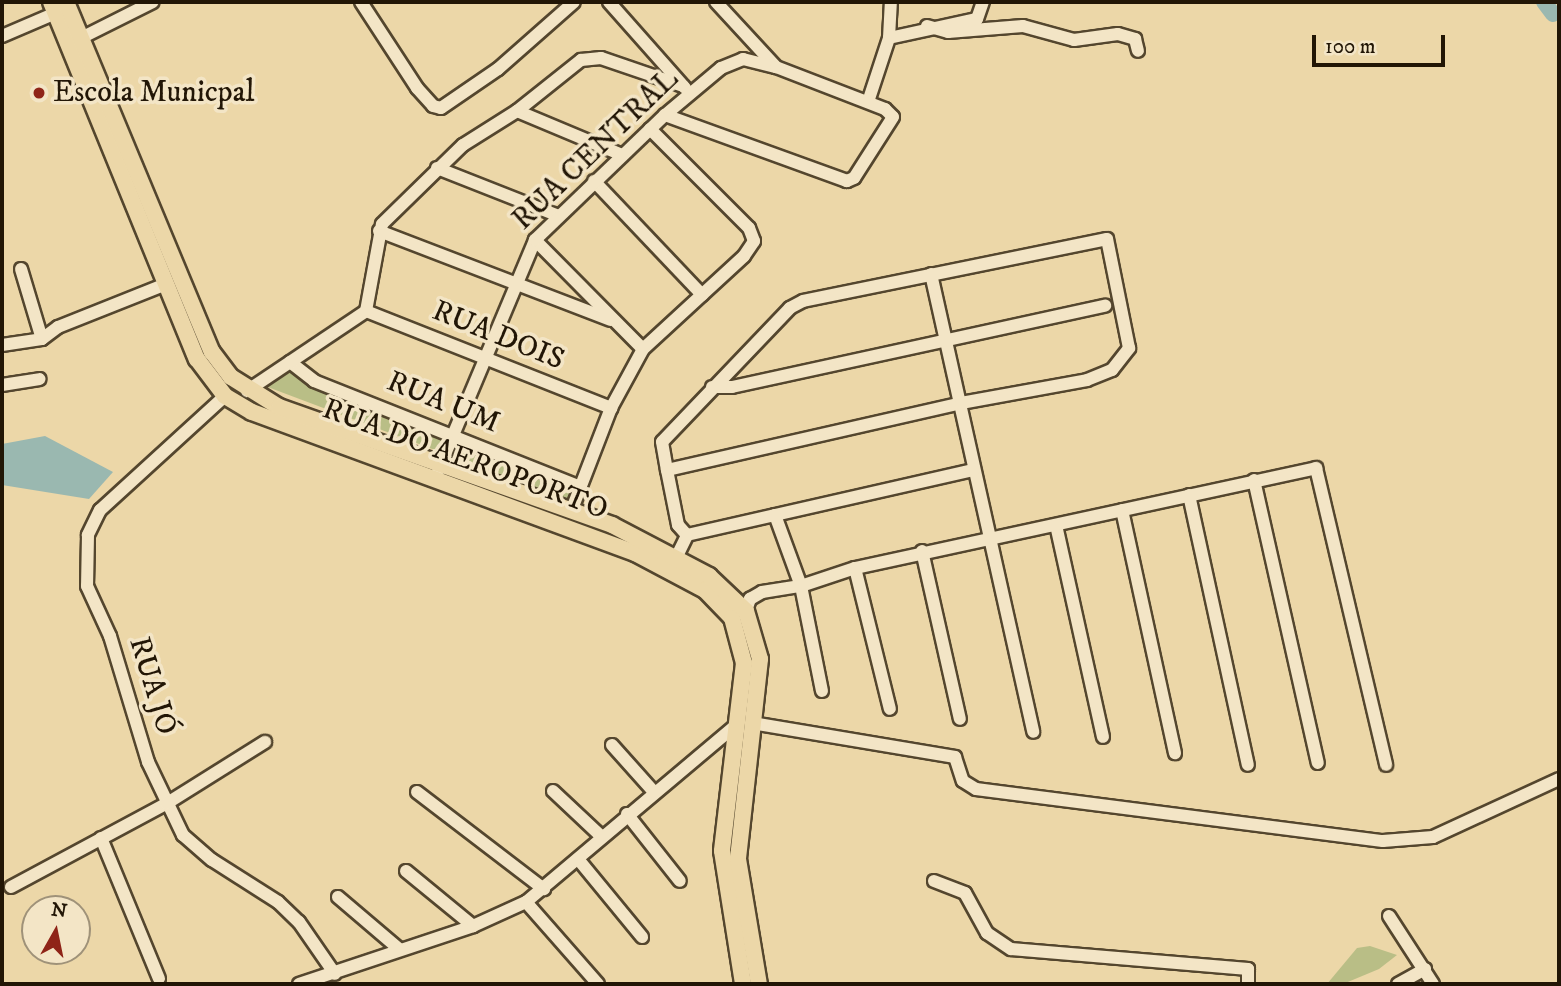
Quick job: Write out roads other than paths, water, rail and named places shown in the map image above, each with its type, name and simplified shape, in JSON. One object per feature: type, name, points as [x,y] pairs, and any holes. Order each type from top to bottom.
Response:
[{"type":"main road","name":"RUA DO AEROPORTO","points":[[60,6],[81,38],[212,352],[247,390],[279,407],[584,531],[705,590],[732,618],[742,644],[744,724]]},
{"type":"main road","name":"RUA DO AEROPORTO","points":[[60,6],[197,359],[225,396],[243,409],[438,471],[572,509],[676,558],[723,585],[746,611],[760,659],[744,724],[724,874],[743,984]]},
{"type":"main road","name":"RUA DO AEROPORTO","points":[[734,796],[738,859],[759,984]]},
{"type":"street","points":[[81,38],[153,2]]},
{"type":"street","points":[[360,2],[430,103],[446,107],[465,95],[573,2]]},
{"type":"street","points":[[609,2],[687,90]]},
{"type":"street","points":[[716,2],[776,67]]},
{"type":"street","points":[[868,102],[889,38],[891,2]]},
{"type":"street","points":[[889,38],[927,26],[981,17],[984,2]]},
{"type":"street","points":[[2,36],[60,6]]},
{"type":"street","points":[[927,26],[948,32],[1023,26],[1074,40],[1118,34],[1135,39],[1138,51]]},
{"type":"street","points":[[247,390],[366,311],[379,231],[437,168],[463,145],[517,111],[588,57],[687,90]]},
{"type":"street","name":"RUA CENTRAL","points":[[438,471],[513,285],[535,240],[665,115],[687,90],[733,62],[776,67],[891,113],[892,124],[854,178],[842,180],[665,115]]},
{"type":"street","points":[[517,111],[622,155]]},
{"type":"street","points":[[572,509],[611,408],[643,349],[750,249],[753,233],[650,129]]},
{"type":"street","points":[[437,168],[559,216]]},
{"type":"street","points":[[594,181],[702,295]]},
{"type":"street","points":[[379,231],[513,285],[611,320]]},
{"type":"street","points":[[667,470],[961,403],[1087,380],[1112,370],[1123,360],[1129,348],[1109,244],[1103,237],[803,301],[790,308],[665,434],[662,442],[667,470],[678,525],[687,536]]},
{"type":"street","points":[[535,240],[611,320],[643,349]]},
{"type":"street","points":[[21,269],[42,339]]},
{"type":"street","points":[[930,274],[1033,732]]},
{"type":"street","points":[[2,345],[42,339],[58,327],[166,284]]},
{"type":"street","points":[[712,387],[732,387],[946,337],[1105,306]]},
{"type":"street","name":"RUA DOIS","points":[[366,311],[483,360],[611,408]]},
{"type":"street","name":"RUA UM","points":[[290,362],[314,380],[581,486]]},
{"type":"street","points":[[2,385],[40,379]]},
{"type":"street","name":"RUA JÓ","points":[[225,396],[100,510],[88,535],[87,586],[110,636],[131,718],[166,804],[192,846],[265,891],[299,922],[335,974]]},
{"type":"street","points":[[746,611],[750,599],[762,592],[801,586],[855,568],[989,536],[1056,525],[1311,467],[1318,471],[1386,765]]},
{"type":"street","points":[[687,536],[974,470]]},
{"type":"street","points":[[1254,480],[1318,763]]},
{"type":"street","points":[[1189,495],[1248,765]]},
{"type":"street","points":[[1122,510],[1175,753]]},
{"type":"street","points":[[775,515],[801,586],[822,691]]},
{"type":"street","points":[[1056,525],[1103,737]]},
{"type":"street","points":[[676,558],[687,536]]},
{"type":"street","points":[[922,551],[960,719]]},
{"type":"street","points":[[855,568],[890,709]]},
{"type":"street","points":[[299,984],[473,926],[526,902],[627,814],[744,724],[955,757],[962,781],[976,789],[1383,841],[1433,837],[1559,779]]},
{"type":"street","points":[[11,887],[166,804],[265,742]]},
{"type":"street","points":[[612,745],[654,792]]},
{"type":"street","points":[[553,791],[602,837]]},
{"type":"street","points":[[417,792],[544,889]]},
{"type":"street","points":[[627,814],[680,880]]},
{"type":"street","points":[[101,838],[159,979]]},
{"type":"street","points":[[578,859],[642,937]]},
{"type":"street","points":[[406,871],[473,926]]},
{"type":"street","points":[[934,881],[965,893],[987,933],[1011,950],[1248,969],[1248,984]]},
{"type":"street","points":[[338,897],[399,949]]},
{"type":"street","points":[[526,902],[598,984]]},
{"type":"street","points":[[1390,916],[1426,969],[1433,984]]},
{"type":"street","points":[[1398,984],[1426,969]]},
{"type":"water","points":[[45,436],[113,472],[89,499],[2,485],[2,444]]},
{"type":"waterway","points":[[1544,2],[1553,14]]},
{"type":"place","name":"Escola Municpal","points":[[39,93]]}]
